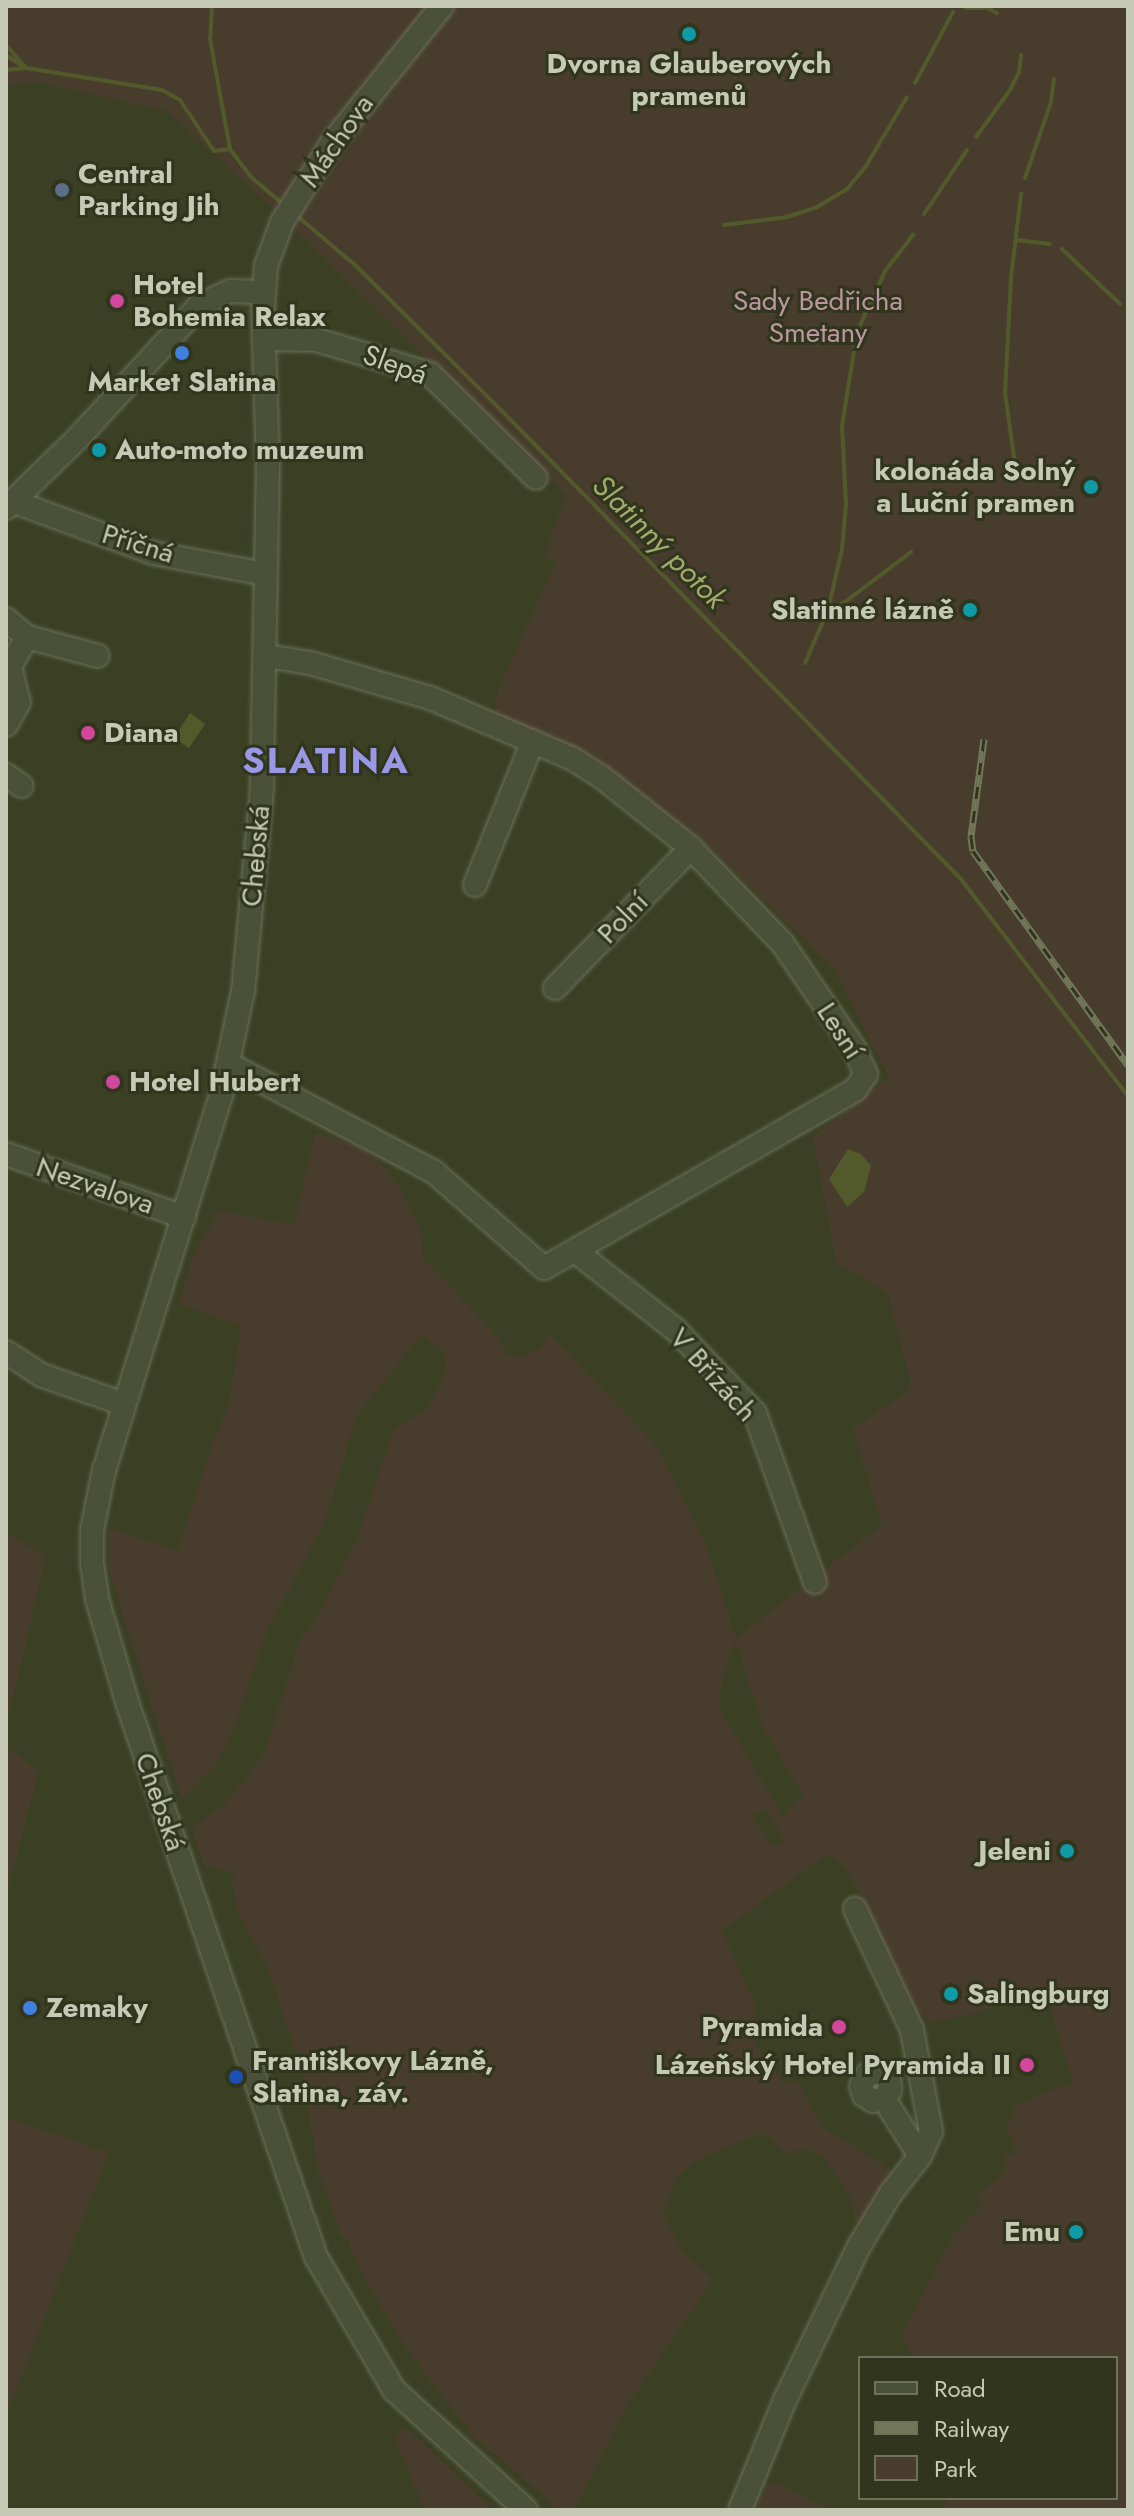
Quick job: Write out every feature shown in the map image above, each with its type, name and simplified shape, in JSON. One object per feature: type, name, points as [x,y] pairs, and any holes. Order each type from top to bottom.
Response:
[{"type":"street","name":"Máchova","points":[[264,292],[269,252],[299,193],[343,128],[442,6]]},
{"type":"street","points":[[10,505],[199,306],[230,291],[264,292]]},
{"type":"street","name":"Chebská","points":[[264,292],[268,463],[266,656],[262,788],[243,991],[229,1064],[104,1470],[92,1530],[92,1563],[97,1599],[153,1782],[316,2257],[394,2390],[526,2510]]},
{"type":"street","name":"Slepá","points":[[264,339],[317,340],[430,374],[536,478]]},
{"type":"street","name":"Příčná","points":[[10,505],[153,553],[265,574]]},
{"type":"street","points":[[6,619],[27,637],[98,656]]},
{"type":"street","points":[[6,725],[19,702],[10,667],[27,637]]},
{"type":"street","name":"Lesní","points":[[229,1064],[434,1172],[544,1268],[855,1090],[866,1074],[854,1048],[782,943],[691,848],[600,776],[533,741],[430,698],[310,663],[266,656]]},
{"type":"street","points":[[475,885],[533,741]]},
{"type":"street","name":"Polní","points":[[555,988],[691,848]]},
{"type":"street","name":"Nezvalova","points":[[6,1154],[184,1217]]},
{"type":"street","name":"V Břízách","points":[[575,1251],[675,1329],[755,1413],[815,1582]]},
{"type":"street","points":[[6,1352],[41,1375],[124,1404]]},
{"type":"street","points":[[740,2510],[785,2400],[858,2248],[891,2193],[920,2156],[931,2131],[912,2030],[855,1909]]},
{"type":"street","points":[[884,2099],[920,2156]]},
{"type":"green space","name":"Sady Bedřicha Smetany","points":[[6,6],[1128,6],[1128,2510],[943,2510],[948,2500],[1118,2500],[1118,2356],[910,2356],[902,2333],[954,2234],[981,2206],[975,2198],[998,2178],[1006,2166],[1003,2157],[1016,2153],[1007,2128],[1016,2104],[1073,2083],[1046,1992],[1015,1997],[975,2014],[930,2022],[914,2006],[846,1868],[828,1854],[722,1930],[757,2009],[751,2036],[781,2081],[799,2083],[823,2127],[895,2173],[861,2228],[856,2221],[852,2200],[823,2155],[800,2148],[789,2154],[762,2133],[697,2160],[676,2179],[663,2213],[680,2249],[713,2279],[629,2403],[575,2510],[561,2510],[474,2437],[402,2342],[363,2276],[349,2247],[350,2241],[338,2234],[340,2230],[318,2170],[302,2071],[269,1970],[237,1911],[232,1878],[236,1872],[204,1866],[192,1829],[226,1803],[264,1754],[301,1638],[318,1615],[358,1537],[394,1429],[428,1408],[447,1369],[444,1351],[421,1335],[357,1415],[325,1521],[268,1629],[233,1731],[217,1764],[182,1798],[118,1601],[109,1567],[109,1528],[178,1551],[212,1445],[229,1405],[241,1326],[179,1304],[194,1254],[219,1211],[294,1225],[316,1133],[361,1147],[388,1170],[408,1202],[421,1230],[423,1258],[491,1329],[508,1355],[523,1356],[539,1349],[550,1335],[657,1446],[705,1543],[736,1639],[882,1525],[853,1429],[912,1388],[887,1292],[836,1262],[813,1137],[889,1077],[832,966],[694,832],[675,826],[494,715],[499,689],[556,561],[544,557],[566,495],[296,230],[168,111],[38,82],[6,87]],"holes":[[[736,1641],[762,1725],[803,1795],[782,1815],[718,1706],[724,1672]],[[765,1808],[785,1841],[772,1846],[753,1816]]]},
{"type":"green space","points":[[6,1533],[46,1556],[9,1715],[6,1714]]},
{"type":"green space","points":[[6,1747],[39,1771],[6,1897]]},
{"type":"green space","points":[[6,2117],[109,2153],[6,2416]]},
{"type":"green space","points":[[402,2428],[411,2432],[494,2510],[425,2510],[395,2440]]},
{"type":"green space","points":[[778,2483],[833,2510],[756,2510],[766,2486]]},
{"type":"shaded area","points":[[190,713],[205,724],[189,748],[174,738]]},
{"type":"shaded area","points":[[848,1149],[861,1154],[871,1166],[864,1192],[847,1207],[829,1179]]},
{"type":"waterway","name":"Slatinný potok","points":[[212,6],[210,39],[230,149],[251,177],[283,204]]},
{"type":"waterway","points":[[966,8],[987,8],[997,13]]},
{"type":"waterway","points":[[915,83],[953,12]]},
{"type":"waterway","points":[[6,45],[26,68],[162,90],[180,100],[214,151],[230,149]]},
{"type":"waterway","points":[[6,55],[21,65]]},
{"type":"waterway","points":[[976,137],[1010,90],[1019,72],[1021,55]]},
{"type":"waterway","points":[[6,70],[26,68]]},
{"type":"waterway","points":[[1025,178],[1051,102],[1054,79]]},
{"type":"waterway","points":[[724,225],[787,217],[817,207],[847,189],[866,166],[907,97]]},
{"type":"waterway","points":[[924,214],[967,150]]},
{"type":"waterway","points":[[1015,464],[1005,393],[1011,278],[1021,194]]},
{"type":"waterway","name":"Slatinný potok","points":[[296,215],[355,265],[501,410],[960,878],[1128,1096]]},
{"type":"waterway","points":[[805,663],[828,610],[842,549],[846,504],[842,426],[857,332],[885,271],[913,235]]},
{"type":"waterway","points":[[1017,240],[1050,244]]},
{"type":"waterway","points":[[1062,249],[1120,304]]},
{"type":"waterway","points":[[828,610],[845,602],[911,552]]},
{"type":"railway","points":[[984,739],[971,837],[973,851],[1128,1065]]},
{"type":"place","name":"Dvorna Glauberových pramenů","points":[[689,34]]},
{"type":"place","name":"Central Parking Jih","points":[[62,190]]},
{"type":"place","name":"Hotel Bohemia Relax","points":[[117,301]]},
{"type":"place","name":"Market Slatina","points":[[182,353]]},
{"type":"place","name":"Auto-moto muzeum","points":[[99,450]]},
{"type":"place","name":"kolonáda Solný a Luční pramen","points":[[1091,487]]},
{"type":"place","name":"Slatinné lázně","points":[[970,610]]},
{"type":"place","name":"Diana","points":[[88,733]]},
{"type":"place","name":"Hotel Hubert","points":[[113,1082]]},
{"type":"place","name":"Jeleni","points":[[1067,1851]]},
{"type":"place","name":"Salingburg","points":[[951,1994]]},
{"type":"place","name":"Zemaky","points":[[30,2008]]},
{"type":"place","name":"Pyramida","points":[[839,2027]]},
{"type":"place","name":"Lázeňský Hotel Pyramida II","points":[[1027,2065]]},
{"type":"place","name":"Františkovy Lázně, Slatina, záv.","points":[[236,2077]]},
{"type":"place","name":"Emu","points":[[1076,2232]]},
{"type":"district","name":"SLATINA","points":[[326,761]]}]
